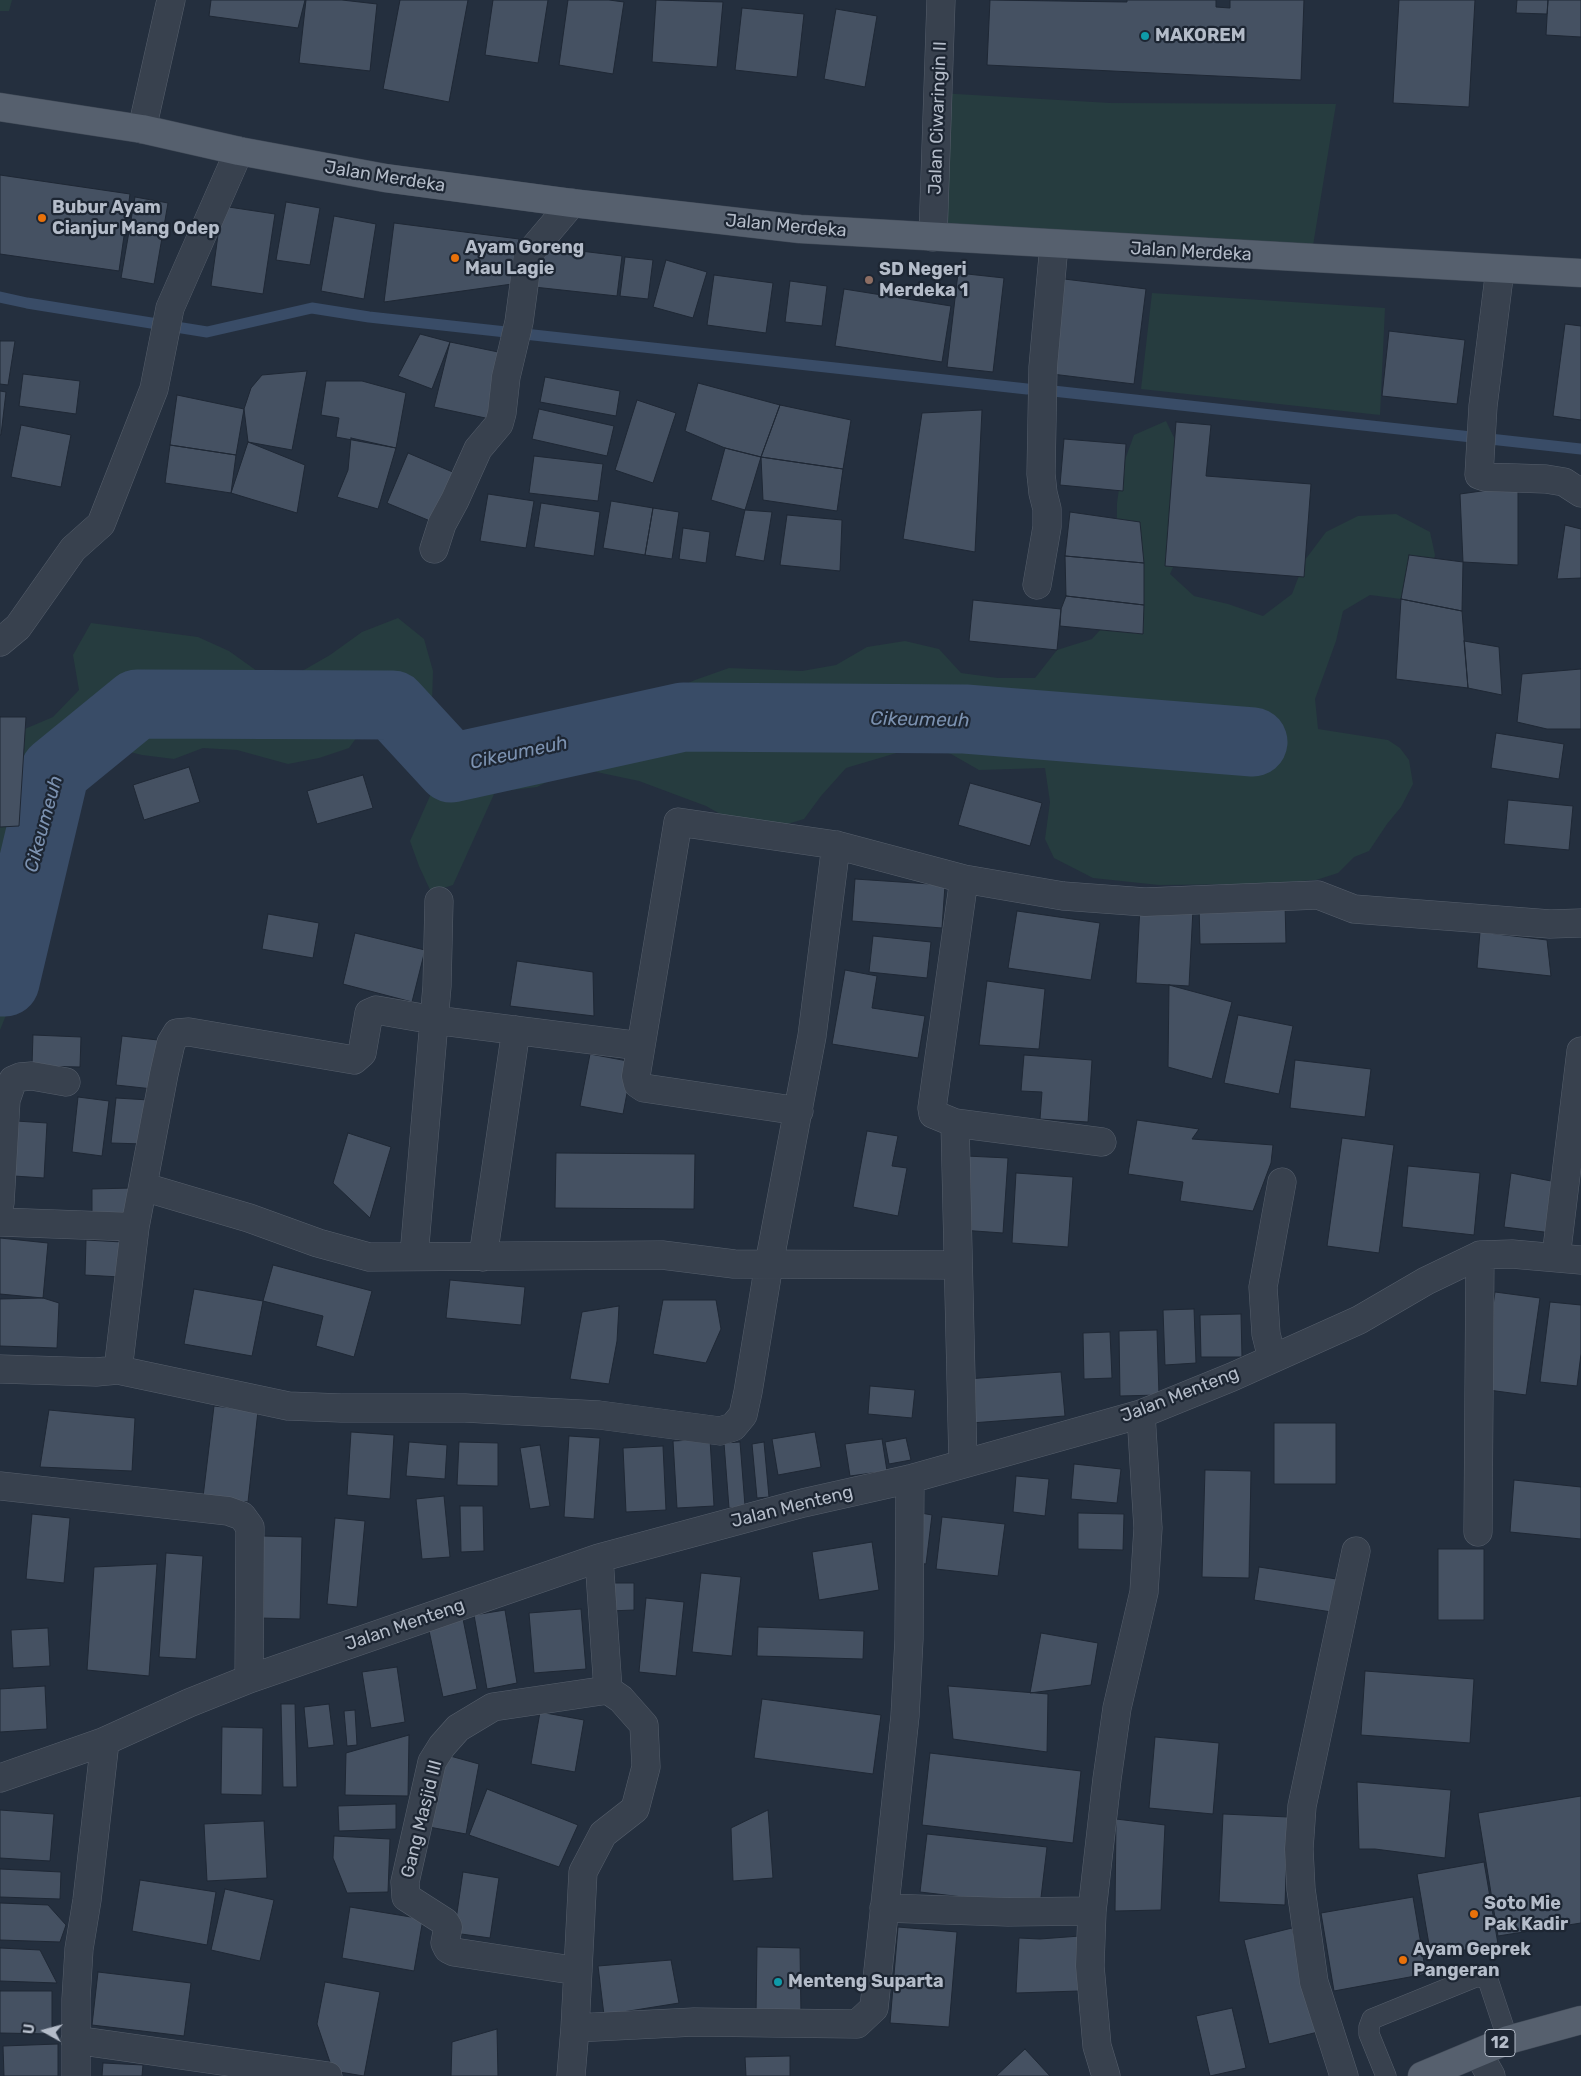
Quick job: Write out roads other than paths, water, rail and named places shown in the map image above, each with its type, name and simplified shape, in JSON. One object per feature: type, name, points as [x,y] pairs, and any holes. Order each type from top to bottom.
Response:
[{"type":"main road","name":"Jalan Merdeka","points":[[0,107],[142,129],[239,151],[385,178],[572,203],[800,229],[1054,245],[1581,273]]},
{"type":"main road","name":"12","points":[[1423,2076],[1508,2040],[1581,2020]]},
{"type":"street","points":[[142,129],[171,0]]},
{"type":"street","name":"Jalan Ciwaringin II","points":[[933,237],[941,0]]},
{"type":"street","points":[[0,642],[18,627],[73,549],[101,524],[154,389],[170,308],[239,151]]},
{"type":"street","points":[[434,549],[442,524],[478,449],[499,424],[506,377],[517,333],[528,255],[572,203]]},
{"type":"street","points":[[1037,585],[1047,527],[1047,509],[1041,474],[1043,367],[1054,245]]},
{"type":"street","points":[[1500,269],[1483,406],[1479,475],[1485,477],[1546,479],[1564,482],[1581,493]]},
{"type":"street","points":[[799,1111],[644,1088],[638,1084],[636,1076],[678,822],[836,845],[964,879],[1063,896],[1145,902],[1318,895],[1354,909],[1550,924],[1581,923]]},
{"type":"street","points":[[0,1369],[96,1372],[118,1370],[288,1406],[465,1408],[598,1415],[720,1431],[733,1427],[743,1415],[769,1264],[799,1111],[812,1036],[836,845]]},
{"type":"street","points":[[964,879],[932,1108],[933,1114],[955,1124],[1102,1142]]},
{"type":"street","points":[[414,1256],[437,986],[439,901]]},
{"type":"street","points":[[118,1370],[135,1227],[164,1074],[171,1043],[177,1033],[189,1032],[354,1060],[362,1053],[371,1011],[384,1010],[434,1020],[641,1046]]},
{"type":"street","points":[[483,1257],[516,1030]]},
{"type":"street","points":[[1568,1259],[1581,1051]]},
{"type":"street","points":[[0,1202],[6,1100],[13,1080],[32,1076],[66,1082]]},
{"type":"street","points":[[955,1124],[964,1463]]},
{"type":"street","points":[[1272,1358],[1266,1334],[1263,1287],[1282,1182]]},
{"type":"street","points":[[144,1187],[249,1218],[318,1243],[369,1256],[662,1255],[734,1264],[958,1265]]},
{"type":"street","points":[[0,1222],[135,1227]]},
{"type":"street","name":"Jalan Menteng","points":[[0,1778],[105,1741],[189,1703],[249,1679],[600,1558],[803,1503],[910,1479],[1141,1414],[1359,1320],[1426,1281],[1480,1255],[1512,1254],[1568,1259]]},
{"type":"street","points":[[1478,1532],[1480,1255]]},
{"type":"street","points":[[1106,2076],[1097,2046],[1090,1966],[1092,1911],[1117,1708],[1144,1592],[1148,1528],[1141,1414]]},
{"type":"street","points":[[575,2028],[694,2022],[857,2024],[874,2008],[906,1706],[909,1639],[910,1479]]},
{"type":"street","points":[[0,1486],[228,1512],[242,1516],[250,1527],[249,1679]]},
{"type":"street","points":[[1344,2076],[1314,1982],[1301,1888],[1299,1849],[1302,1806],[1356,1551]]},
{"type":"street","points":[[571,2076],[583,1872],[603,1834],[635,1809],[646,1766],[644,1725],[621,1699],[608,1690],[600,1558]]},
{"type":"street","name":"Gang Masjid III","points":[[578,1971],[454,1952],[448,1949],[445,1943],[448,1927],[445,1922],[406,1897],[405,1882],[432,1762],[442,1746],[458,1728],[493,1707],[608,1690]]},
{"type":"street","points":[[76,2076],[75,2040],[79,1949],[87,1900],[105,1741]]},
{"type":"street","points":[[884,1908],[1008,1912],[1092,1911]]},
{"type":"street","points":[[75,2040],[328,2076]]},
{"type":"street","points":[[1478,2052],[1491,2076]]},
{"type":"lane","points":[[1386,2076],[1369,2034],[1372,2019],[1478,1976],[1488,1980],[1508,2040]]},
{"type":"waterway","points":[[0,297],[207,332],[312,308],[369,317],[1027,389]]},
{"type":"waterway","points":[[1053,391],[1581,449]]},
{"type":"waterway","name":"Cikeumeuh","points":[[0,982],[5,982],[55,771],[137,704],[393,705],[451,768],[683,717],[965,719],[1253,742]]},
{"type":"place","name":"MAKOREM","points":[[1145,36]]},
{"type":"place","name":"Bubur Ayam Cianjur Mang Odep","points":[[42,218]]},
{"type":"place","name":"Ayam Goreng Mau Lagie","points":[[455,258]]},
{"type":"place","name":"SD Negeri Merdeka 1","points":[[869,280]]},
{"type":"place","name":"Soto Mie Pak Kadir","points":[[1474,1914]]},
{"type":"place","name":"Ayam Geprek Pangeran","points":[[1403,1960]]},
{"type":"place","name":"Menteng Suparta","points":[[778,1982]]}]
